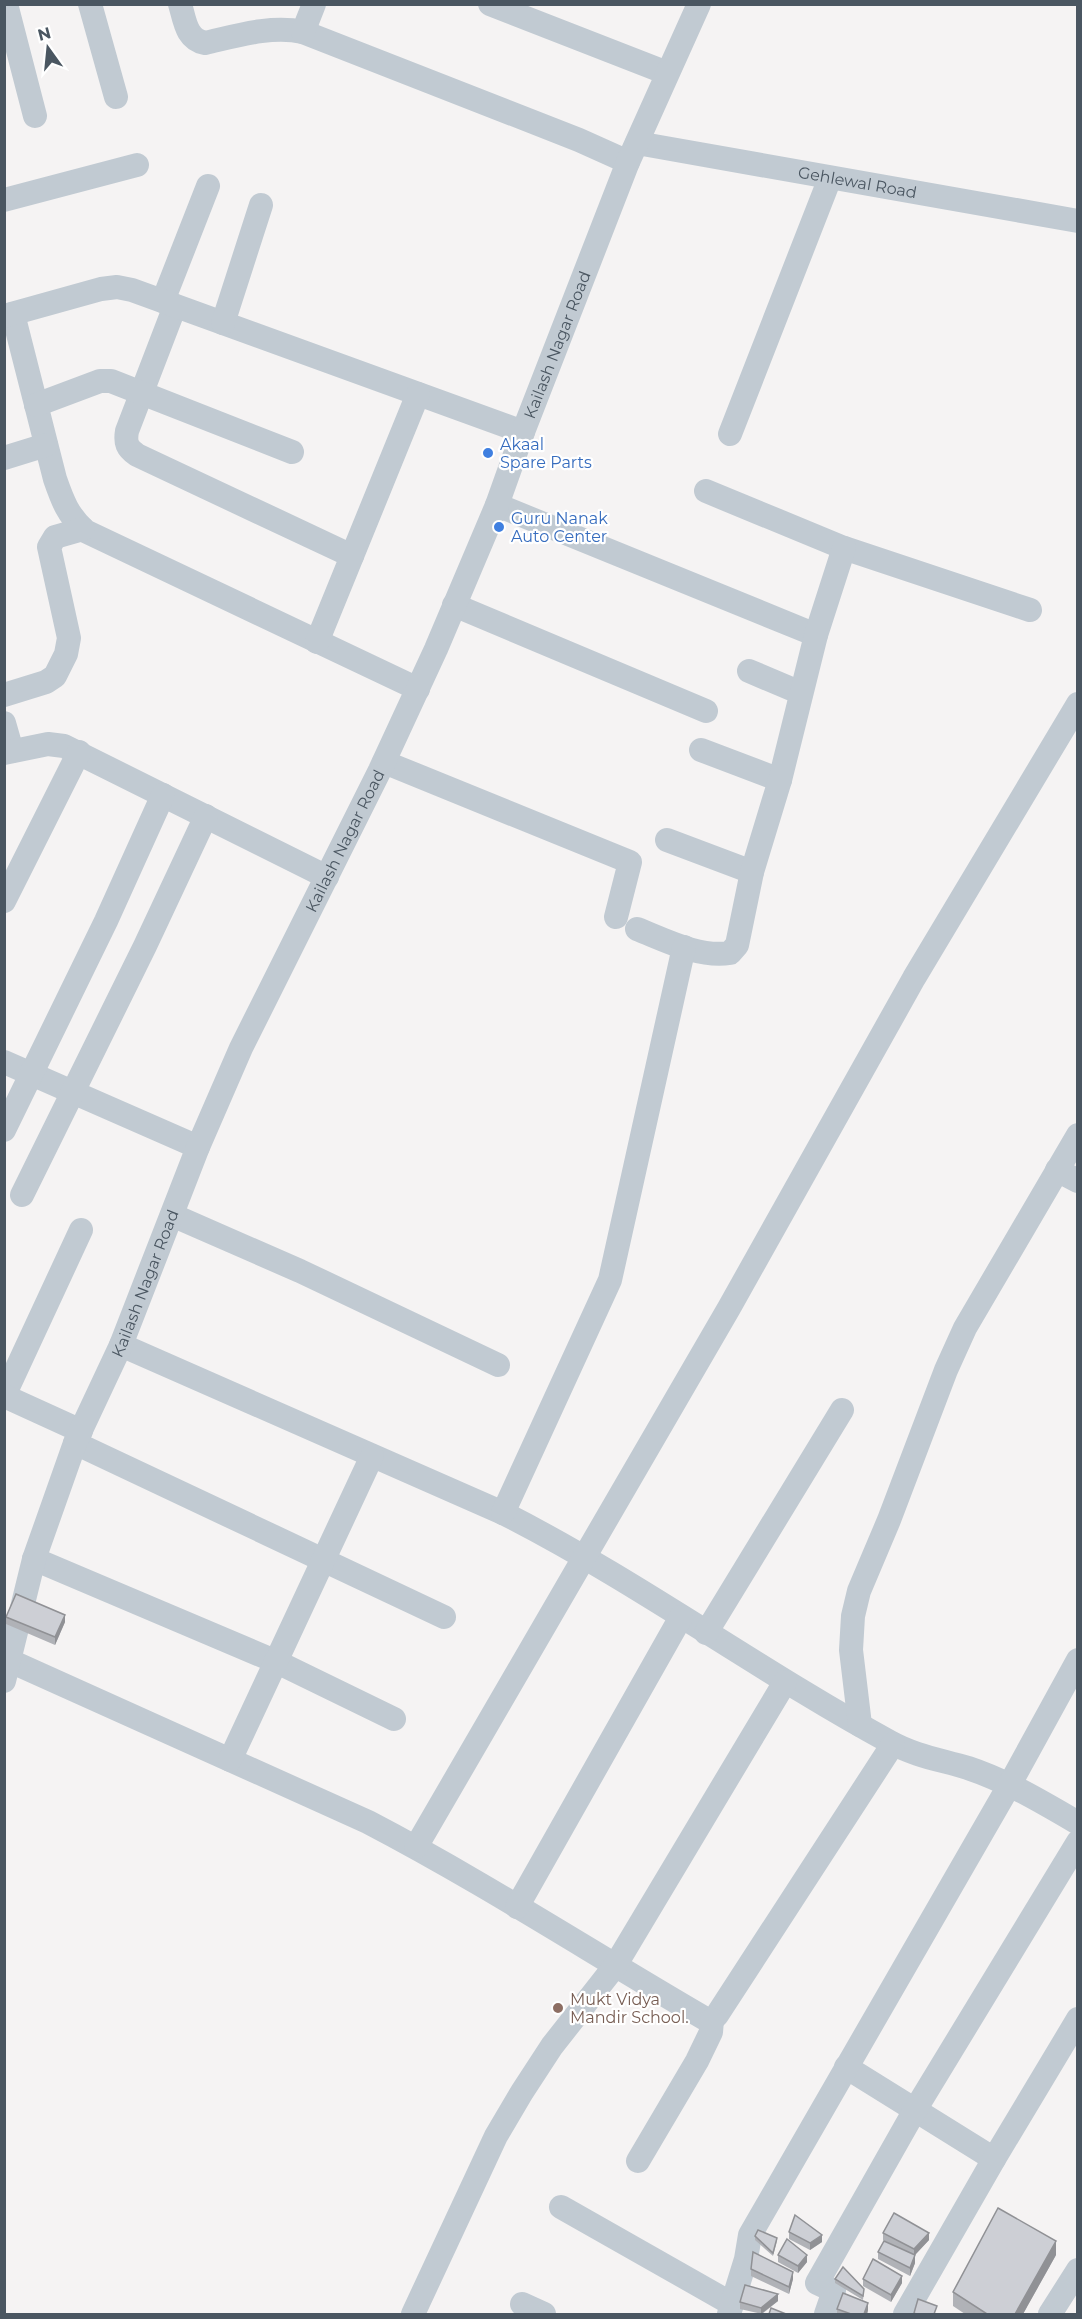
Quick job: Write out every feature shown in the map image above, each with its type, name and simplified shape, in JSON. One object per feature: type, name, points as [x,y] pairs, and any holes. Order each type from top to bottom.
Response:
[{"type":"street","points":[[6,4],[35,116]]},
{"type":"street","points":[[90,4],[116,97]]},
{"type":"street","name":"Gehlewal Road","points":[[180,4],[189,34],[196,41],[205,42],[270,30],[290,29],[303,32],[579,140],[632,152],[830,178],[1077,221]]},
{"type":"street","points":[[303,32],[314,4]]},
{"type":"street","points":[[490,4],[667,74]]},
{"type":"street","name":"Kailash Nagar Road","points":[[6,1671],[34,1559],[78,1437],[121,1345],[198,1147],[241,1048],[418,689],[497,505],[632,152],[699,4]]},
{"type":"street","points":[[4,200],[137,165]]},
{"type":"street","points":[[730,434],[830,178]]},
{"type":"street","points":[[208,186],[125,442],[129,449],[165,469],[352,556]]},
{"type":"street","points":[[223,323],[261,205]]},
{"type":"street","points":[[418,689],[148,562],[83,529],[72,519],[64,503],[46,445],[9,315],[101,289],[117,287],[523,432]]},
{"type":"street","points":[[36,405],[100,381],[111,381],[292,452]]},
{"type":"street","points":[[317,642],[418,394]]},
{"type":"street","points":[[4,458],[46,445]]},
{"type":"street","points":[[706,491],[844,548],[1030,610]]},
{"type":"street","points":[[497,505],[816,634]]},
{"type":"street","points":[[4,695],[46,682],[55,676],[61,667],[69,638],[49,547],[56,537],[83,529]]},
{"type":"street","points":[[637,929],[684,946],[718,955],[730,953],[737,945],[752,872],[780,780],[816,634],[844,548]]},
{"type":"street","points":[[454,605],[706,711]]},
{"type":"street","points":[[749,671],[801,693]]},
{"type":"street","points":[[416,1847],[734,1298],[914,978],[1077,704]]},
{"type":"street","points":[[4,723],[8,752],[48,744],[64,746],[327,877]]},
{"type":"street","points":[[701,750],[780,780]]},
{"type":"street","points":[[4,901],[79,752]]},
{"type":"street","points":[[384,762],[630,862],[616,917]]},
{"type":"street","points":[[4,1130],[106,921],[163,795]]},
{"type":"street","points":[[22,1195],[206,816]]},
{"type":"street","points":[[667,840],[752,872]]},
{"type":"street","points":[[503,1513],[610,1280],[684,946]]},
{"type":"street","points":[[4,1062],[198,1147]]},
{"type":"street","points":[[860,1725],[851,1650],[853,1616],[859,1591],[889,1520],[946,1370],[965,1328],[1067,1176],[1077,1135]]},
{"type":"street","points":[[172,1215],[300,1271],[498,1365]]},
{"type":"street","points":[[81,1230],[4,1396],[78,1437],[444,1617]]},
{"type":"street","points":[[121,1345],[503,1513],[546,1535],[784,1682],[893,1744],[925,1757],[967,1768],[1010,1784],[1077,1823]]},
{"type":"street","points":[[706,1633],[842,1410]]},
{"type":"street","points":[[230,1760],[372,1456]]},
{"type":"street","points":[[34,1559],[277,1662],[394,1719]]},
{"type":"street","points":[[517,1907],[681,1617]]},
{"type":"street","points":[[561,2207],[730,2309],[746,2259],[750,2235],[1010,1784],[1077,1660]]},
{"type":"street","points":[[6,1671],[230,1760],[368,1822],[416,1847],[615,1966],[704,2018],[712,2020]]},
{"type":"street","points":[[412,2314],[496,2136],[552,2046],[615,1966],[784,1682]]},
{"type":"street","points":[[638,2161],[697,2061],[711,2032],[712,2020],[893,1744]]},
{"type":"street","points":[[826,2314],[834,2290],[817,2283],[915,2110],[1077,1842]]},
{"type":"street","points":[[906,2314],[1077,2019]]},
{"type":"street","points":[[846,2067],[994,2159]]},
{"type":"street","points":[[1050,2314],[1077,2270]]},
{"type":"street","points":[[522,2304],[544,2314]]},
{"type":"building","points":[[16,1594],[65,1615],[55,1637],[6,1617]]},
{"type":"building","points":[[998,2208],[1056,2241],[1015,2314],[987,2314],[953,2292]]},
{"type":"building","points":[[894,2213],[929,2233],[914,2249],[883,2233]]},
{"type":"building","points":[[795,2215],[822,2235],[810,2243],[789,2232]]},
{"type":"building","points":[[758,2230],[777,2238],[773,2253],[755,2236]]},
{"type":"building","points":[[787,2239],[807,2255],[798,2266],[778,2255]]},
{"type":"building","points":[[884,2241],[915,2255],[910,2268],[878,2252]]},
{"type":"building","points":[[753,2252],[793,2272],[789,2287],[751,2269]]},
{"type":"building","points":[[873,2259],[902,2276],[891,2295],[863,2279]]},
{"type":"building","points":[[843,2267],[864,2289],[863,2296],[835,2279]]},
{"type":"building","points":[[745,2285],[778,2294],[761,2308],[740,2302]]},
{"type":"building","points":[[843,2293],[868,2303],[864,2314],[851,2314],[837,2309]]},
{"type":"building","points":[[918,2299],[937,2306],[934,2314],[914,2313]]},
{"type":"building","points":[[771,2308],[786,2314],[769,2314]]},
{"type":"place","name":"Akaal Spare Parts","points":[[488,453]]},
{"type":"place","name":"Guru Nanak Auto Center","points":[[499,527]]},
{"type":"place","name":"Mukt Vidya Mandir School.","points":[[558,2008]]}]
